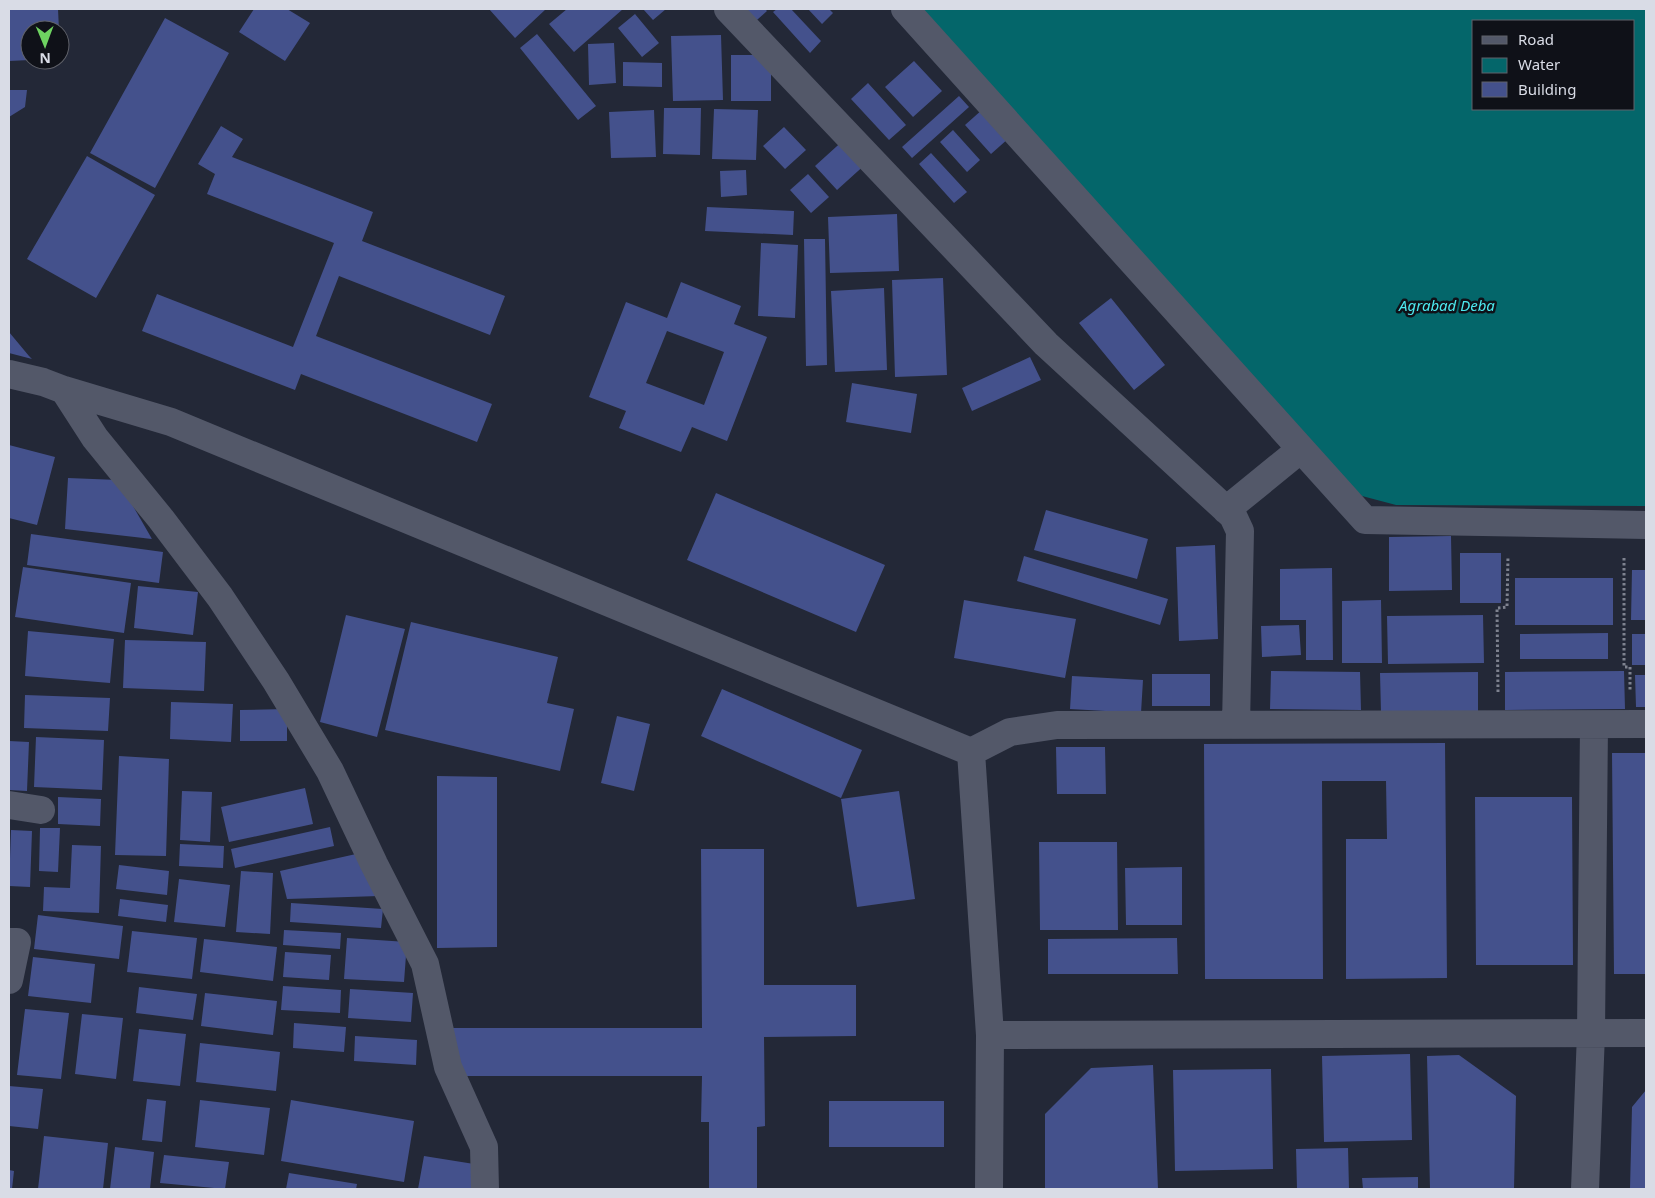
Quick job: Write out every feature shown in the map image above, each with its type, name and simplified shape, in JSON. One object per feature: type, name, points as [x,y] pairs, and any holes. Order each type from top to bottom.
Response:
[{"type":"street","points":[[728,9],[1046,344],[1233,516],[1240,532],[1236,725]]},
{"type":"street","points":[[905,9],[1365,520],[1635,525]]},
{"type":"street","points":[[9,374],[43,382],[171,422],[971,752],[1010,732],[1057,725],[1638,724]]},
{"type":"street","points":[[64,390],[95,438],[220,597],[276,681],[330,771],[374,864],[425,964],[448,1066],[484,1147],[485,1189]]},
{"type":"street","points":[[1226,510],[1301,449]]},
{"type":"street","points":[[1585,1189],[1591,1033],[1594,724]]},
{"type":"street","points":[[971,752],[990,1035],[989,1189]]},
{"type":"street","points":[[9,805],[40,810]]},
{"type":"street","points":[[9,942],[17,942],[9,980]]},
{"type":"street","points":[[990,1035],[1646,1034]]},
{"type":"path","points":[[1498,725],[1497,608],[1507,608],[1508,522]]},
{"type":"path","points":[[1635,525],[1624,667],[1630,667],[1638,724]]},
{"type":"water","name":"Agrabad Deba","points":[[917,9],[1646,9],[1646,506],[1396,505],[1362,496],[1324,464]]},
{"type":"building","points":[[9,9],[58,9],[59,20],[20,20],[20,60],[9,61]]},
{"type":"building","points":[[254,9],[287,9],[310,23],[285,61],[239,32]]},
{"type":"building","points":[[489,9],[546,9],[515,38]]},
{"type":"building","points":[[567,9],[623,9],[574,52],[549,24]]},
{"type":"building","points":[[643,9],[666,9],[653,20]]},
{"type":"building","points":[[734,9],[765,9],[767,11],[750,26]]},
{"type":"building","points":[[777,9],[791,9],[821,41],[810,53],[773,12]]},
{"type":"building","points":[[808,9],[829,9],[833,13],[822,24]]},
{"type":"building","points":[[635,14],[659,43],[642,57],[618,28]]},
{"type":"building","points":[[165,18],[229,53],[155,188],[90,153]]},
{"type":"building","points":[[537,34],[596,106],[578,120],[520,48]]},
{"type":"building","points":[[721,35],[723,100],[673,101],[671,36]]},
{"type":"building","points":[[614,43],[616,83],[589,85],[588,44]]},
{"type":"building","points":[[731,55],[771,55],[771,101],[731,101]]},
{"type":"building","points":[[914,61],[942,91],[913,117],[885,87]]},
{"type":"building","points":[[623,62],[662,63],[662,87],[623,86]]},
{"type":"building","points":[[868,83],[906,125],[889,140],[851,99]]},
{"type":"building","points":[[9,90],[27,90],[25,107],[9,117]]},
{"type":"building","points":[[959,96],[969,107],[912,158],[902,147]]},
{"type":"building","points":[[664,108],[701,108],[700,155],[663,154]]},
{"type":"building","points":[[714,109],[758,110],[756,160],[712,159]]},
{"type":"building","points":[[983,109],[1009,138],[991,154],[965,125]]},
{"type":"building","points":[[654,110],[656,157],[611,158],[609,112]]},
{"type":"building","points":[[221,126],[243,139],[232,157],[373,212],[362,241],[505,296],[490,335],[339,276],[316,336],[492,404],[477,442],[301,374],[295,390],[142,331],[157,294],[293,347],[334,243],[207,194],[215,174],[198,164]]},
{"type":"building","points":[[784,127],[806,150],[785,169],[763,146]]},
{"type":"building","points":[[953,130],[980,160],[967,172],[940,142]]},
{"type":"building","points":[[847,137],[868,162],[837,190],[815,166]]},
{"type":"building","points":[[931,153],[967,192],[954,203],[919,164]]},
{"type":"building","points":[[87,156],[155,195],[96,298],[27,259]]},
{"type":"building","points":[[746,170],[747,195],[721,197],[720,171]]},
{"type":"building","points":[[808,174],[829,197],[811,213],[790,190]]},
{"type":"building","points":[[707,207],[794,211],[793,235],[705,231]]},
{"type":"building","points":[[897,214],[899,271],[830,273],[828,217]]},
{"type":"building","points":[[804,239],[825,239],[827,365],[806,366]]},
{"type":"building","points":[[761,243],[798,245],[795,318],[758,316]]},
{"type":"building","points":[[943,278],[947,375],[895,377],[892,280]]},
{"type":"building","points":[[681,282],[741,306],[734,324],[767,337],[727,441],[692,427],[681,452],[619,428],[626,411],[589,397],[626,302],[667,318]],"holes":[[[667,331],[724,352],[704,405],[646,383]]]},
{"type":"building","points":[[884,288],[887,370],[835,372],[831,291]]},
{"type":"building","points":[[1111,298],[1165,365],[1134,390],[1079,323]]},
{"type":"building","points":[[9,332],[29,356],[32,359],[9,353]]},
{"type":"building","points":[[1030,357],[1041,380],[972,411],[962,388]]},
{"type":"building","points":[[852,383],[917,394],[911,433],[846,422]]},
{"type":"building","points":[[9,445],[55,457],[37,525],[9,518]]},
{"type":"building","points":[[68,478],[118,480],[152,539],[65,529]]},
{"type":"building","points":[[716,493],[885,565],[856,632],[687,560]]},
{"type":"building","points":[[1046,510],[1148,539],[1137,579],[1034,550]]},
{"type":"building","points":[[31,534],[163,552],[159,583],[27,565]]},
{"type":"building","points":[[1451,536],[1452,590],[1389,591],[1389,537]]},
{"type":"building","points":[[1215,545],[1218,639],[1179,641],[1176,547]]},
{"type":"building","points":[[1460,553],[1501,553],[1501,603],[1460,603]]},
{"type":"building","points":[[1024,556],[1168,599],[1160,625],[1017,581]]},
{"type":"building","points":[[23,567],[131,583],[124,633],[15,617]]},
{"type":"building","points":[[1332,568],[1333,660],[1306,660],[1306,620],[1280,620],[1280,569]]},
{"type":"building","points":[[1632,570],[1646,570],[1646,620],[1631,620]]},
{"type":"building","points":[[1515,578],[1613,578],[1613,625],[1515,625]]},
{"type":"building","points":[[138,586],[198,592],[193,635],[134,628]]},
{"type":"building","points":[[964,600],[1076,619],[1065,678],[954,658]]},
{"type":"building","points":[[1381,600],[1382,663],[1342,663],[1342,601]]},
{"type":"building","points":[[346,615],[405,629],[377,737],[320,722]]},
{"type":"building","points":[[1483,615],[1484,663],[1388,664],[1387,616]]},
{"type":"building","points":[[411,622],[558,657],[547,703],[574,709],[560,771],[385,730]]},
{"type":"building","points":[[1299,625],[1301,655],[1262,657],[1261,626]]},
{"type":"building","points":[[28,631],[114,639],[110,683],[25,676]]},
{"type":"building","points":[[1608,633],[1608,659],[1520,659],[1520,634]]},
{"type":"building","points":[[1632,634],[1646,634],[1646,665],[1632,665]]},
{"type":"building","points":[[125,640],[206,642],[204,691],[123,688]]},
{"type":"building","points":[[1271,671],[1360,672],[1361,710],[1270,709]]},
{"type":"building","points":[[1624,671],[1625,709],[1505,710],[1505,672]]},
{"type":"building","points":[[1478,672],[1478,712],[1381,713],[1380,673]]},
{"type":"building","points":[[1152,674],[1210,674],[1210,706],[1152,706]]},
{"type":"building","points":[[1635,675],[1646,675],[1646,707],[1636,707]]},
{"type":"building","points":[[1072,676],[1143,680],[1141,713],[1070,709]]},
{"type":"building","points":[[722,689],[862,750],[841,798],[701,736]]},
{"type":"building","points":[[25,695],[110,698],[108,731],[24,728]]},
{"type":"building","points":[[171,702],[233,704],[231,742],[170,739]]},
{"type":"building","points":[[287,709],[287,741],[240,741],[240,710]]},
{"type":"building","points":[[617,716],[650,724],[634,791],[601,783]]},
{"type":"building","points":[[36,737],[104,740],[102,790],[34,787]]},
{"type":"building","points":[[9,741],[29,742],[27,791],[9,790]]},
{"type":"building","points":[[1445,743],[1447,978],[1346,979],[1346,839],[1387,839],[1386,781],[1322,781],[1323,979],[1205,979],[1204,744]]},
{"type":"building","points":[[1056,747],[1105,747],[1106,794],[1057,794]]},
{"type":"building","points":[[1612,753],[1646,753],[1646,974],[1614,974]]},
{"type":"building","points":[[119,756],[169,759],[166,856],[115,855]]},
{"type":"building","points":[[437,776],[497,777],[497,947],[437,948]]},
{"type":"building","points":[[305,788],[313,824],[229,842],[221,807]]},
{"type":"building","points":[[182,791],[212,792],[210,842],[180,840]]},
{"type":"building","points":[[899,791],[915,899],[857,907],[841,799]]},
{"type":"building","points":[[58,797],[101,799],[100,826],[58,824]]},
{"type":"building","points":[[1475,797],[1572,797],[1573,965],[1476,965]]},
{"type":"building","points":[[330,827],[334,846],[235,868],[231,849]]},
{"type":"building","points":[[40,828],[60,828],[58,872],[39,871]]},
{"type":"building","points":[[11,830],[32,831],[30,887],[9,886]]},
{"type":"building","points":[[1039,842],[1117,842],[1118,930],[1040,930]]},
{"type":"building","points":[[180,844],[224,846],[223,868],[179,866]]},
{"type":"building","points":[[72,845],[101,846],[99,913],[43,911],[44,887],[70,888]]},
{"type":"building","points":[[701,849],[764,849],[764,985],[856,985],[856,1036],[764,1037],[765,1126],[757,1127],[757,1189],[709,1189],[709,1122],[701,1122],[702,1076],[443,1076],[442,1028],[702,1028]]},
{"type":"building","points":[[356,854],[379,896],[287,899],[280,871]]},
{"type":"building","points":[[119,865],[169,871],[167,895],[116,889]]},
{"type":"building","points":[[1182,867],[1182,925],[1126,925],[1125,868]]},
{"type":"building","points":[[241,871],[273,873],[270,934],[236,932]]},
{"type":"building","points":[[179,879],[230,885],[225,927],[174,922]]},
{"type":"building","points":[[120,899],[168,905],[166,922],[118,916]]},
{"type":"building","points":[[291,903],[383,909],[381,928],[290,922]]},
{"type":"building","points":[[38,915],[123,926],[119,959],[34,949]]},
{"type":"building","points":[[284,930],[341,933],[340,949],[283,945]]},
{"type":"building","points":[[132,931],[197,938],[192,979],[127,972]]},
{"type":"building","points":[[347,938],[407,942],[404,982],[344,979]]},
{"type":"building","points":[[1177,938],[1178,974],[1048,974],[1048,939]]},
{"type":"building","points":[[204,939],[277,947],[273,981],[200,972]]},
{"type":"building","points":[[285,952],[331,955],[329,980],[283,977]]},
{"type":"building","points":[[33,957],[95,964],[91,1003],[28,996]]},
{"type":"building","points":[[283,986],[341,990],[340,1013],[281,1010]]},
{"type":"building","points":[[139,987],[197,994],[193,1020],[136,1013]]},
{"type":"building","points":[[350,989],[413,993],[411,1022],[348,1018]]},
{"type":"building","points":[[205,993],[277,1001],[273,1035],[201,1026]]},
{"type":"building","points":[[25,1009],[69,1013],[61,1079],[17,1075]]},
{"type":"building","points":[[82,1014],[123,1018],[116,1079],[75,1074]]},
{"type":"building","points":[[294,1023],[346,1027],[344,1052],[293,1048]]},
{"type":"building","points":[[139,1029],[186,1034],[180,1086],[133,1081]]},
{"type":"building","points":[[355,1036],[417,1040],[416,1065],[354,1061]]},
{"type":"building","points":[[200,1043],[280,1052],[276,1091],[196,1082]]},
{"type":"building","points":[[1410,1054],[1412,1140],[1324,1142],[1322,1056]]},
{"type":"building","points":[[1459,1055],[1516,1096],[1514,1189],[1430,1189],[1427,1056]]},
{"type":"building","points":[[1153,1065],[1158,1189],[1045,1189],[1045,1114],[1091,1068]]},
{"type":"building","points":[[1271,1069],[1273,1169],[1175,1171],[1173,1070]]},
{"type":"building","points":[[9,1086],[43,1089],[38,1129],[9,1126]]},
{"type":"building","points":[[1646,1090],[1646,1189],[1630,1189],[1632,1107]]},
{"type":"building","points":[[147,1099],[166,1101],[162,1142],[142,1140]]},
{"type":"building","points":[[200,1100],[270,1108],[264,1155],[195,1147]]},
{"type":"building","points":[[291,1100],[414,1121],[404,1182],[281,1161]]},
{"type":"building","points":[[829,1101],[944,1101],[944,1147],[829,1147]]},
{"type":"building","points":[[44,1136],[108,1143],[103,1189],[38,1189]]},
{"type":"building","points":[[115,1147],[154,1152],[150,1189],[110,1189]]},
{"type":"building","points":[[1348,1148],[1349,1189],[1297,1189],[1296,1149]]},
{"type":"building","points":[[164,1155],[229,1162],[225,1189],[160,1183]]},
{"type":"building","points":[[424,1156],[474,1164],[474,1189],[418,1189]]},
{"type":"building","points":[[9,1170],[14,1171],[12,1189],[9,1189]]},
{"type":"building","points":[[289,1173],[357,1184],[356,1189],[286,1189]]},
{"type":"building","points":[[1418,1177],[1418,1189],[1363,1189],[1362,1178]]}]
